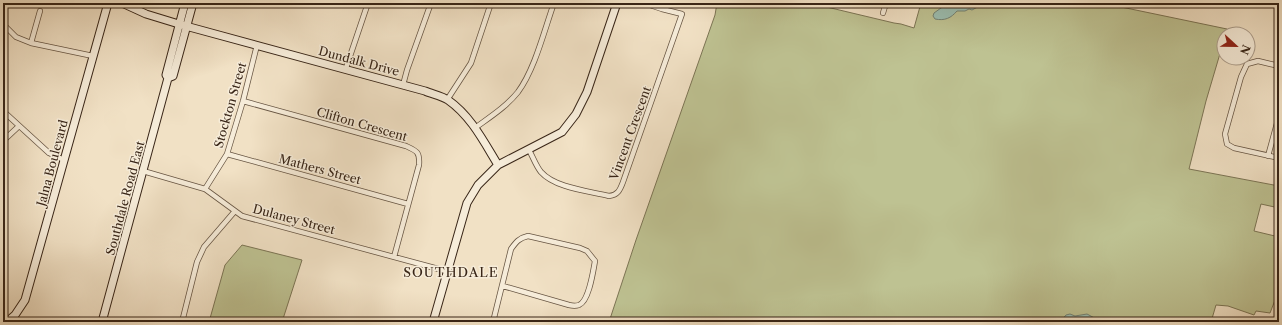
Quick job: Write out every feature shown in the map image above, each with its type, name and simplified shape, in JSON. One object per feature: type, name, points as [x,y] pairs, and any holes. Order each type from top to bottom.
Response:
[{"type":"street","name":"Jalna Boulevard","points":[[7,322],[15,315],[26,300],[108,3]]},
{"type":"street","points":[[122,3],[146,14],[183,25]]},
{"type":"street","name":"Southdale Road East","points":[[102,322],[168,78],[173,76],[183,25],[185,3]]},
{"type":"street","name":"Southdale Road East","points":[[183,25],[194,3]]},
{"type":"street","points":[[346,68],[368,3]]},
{"type":"street","points":[[403,84],[406,70],[431,3]]},
{"type":"street","points":[[448,100],[470,63],[491,3]]},
{"type":"street","points":[[475,128],[506,104],[517,93],[524,82],[530,70],[554,3]]},
{"type":"street","points":[[433,322],[446,271],[467,203],[478,185],[498,165],[562,132],[576,114],[587,92],[617,3]]},
{"type":"street","name":"Vincent Crescent","points":[[529,150],[541,172],[548,179],[556,183],[609,196],[618,193],[682,14],[644,3]]},
{"type":"street","points":[[883,13],[886,3]]},
{"type":"street","points":[[31,43],[40,11]]},
{"type":"street","points":[[3,24],[16,37],[31,43],[93,56]]},
{"type":"street","name":"Dundalk Drive","points":[[183,25],[425,90],[448,100],[461,111],[475,128],[498,165]]},
{"type":"street","name":"Stockton Street","points":[[205,189],[227,154],[258,45]]},
{"type":"street","points":[[1279,66],[1258,61],[1247,64],[1241,77],[1225,134],[1227,144],[1234,148],[1279,158]]},
{"type":"street","name":"Clifton Crescent","points":[[243,101],[406,146],[415,150],[420,156],[419,165],[394,256]]},
{"type":"street","points":[[3,111],[49,153],[64,160]]},
{"type":"street","points":[[1268,156],[1279,116]]},
{"type":"street","points":[[3,141],[19,126]]},
{"type":"street","name":"Mathers Street","points":[[227,154],[408,204]]},
{"type":"street","name":"Dulaney Street","points":[[143,171],[205,189],[242,216],[446,271]]},
{"type":"street","points":[[182,322],[198,262],[204,247],[235,211]]},
{"type":"street","points":[[493,322],[511,249],[515,242],[521,237],[528,236],[580,248],[587,251],[595,261],[586,296],[583,302],[577,306],[503,286]]},
{"type":"green space","points":[[717,3],[810,3],[914,28],[921,3],[1102,3],[1216,27],[1216,66],[1189,169],[1279,186],[1279,208],[1261,204],[1254,231],[1279,237],[1279,295],[1277,295],[1270,313],[1256,311],[1254,315],[1228,306],[1216,305],[1211,322],[609,322],[636,240],[715,15]]},
{"type":"green space","points":[[242,245],[302,260],[282,322],[209,322],[225,265]]},
{"type":"shaded area","points":[[948,3],[985,3],[972,10],[957,11],[948,18],[942,20],[935,19],[933,16],[934,13]]},
{"type":"shaded area","points":[[1070,314],[1075,316],[1087,314],[1102,322],[1060,322],[1066,315]]},
{"type":"district","name":"SOUTHDALE","points":[[451,272]]}]
